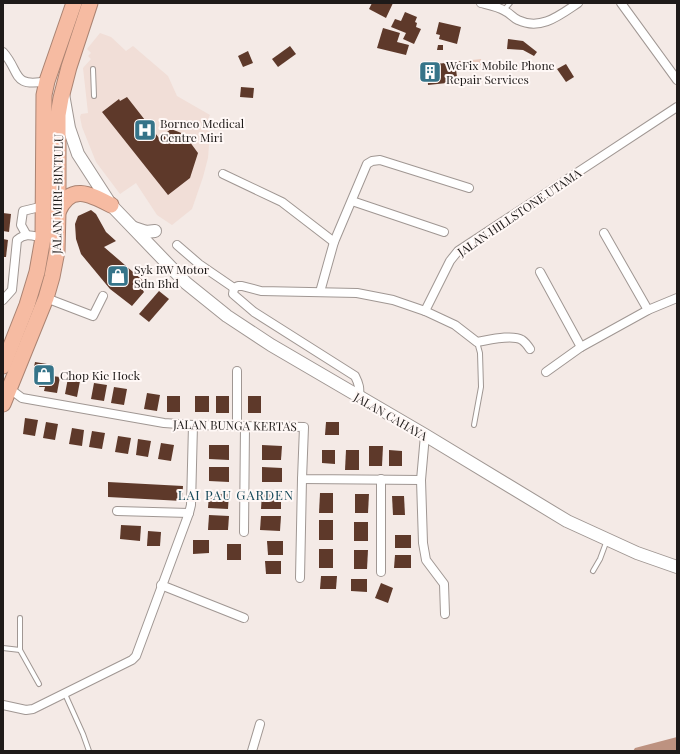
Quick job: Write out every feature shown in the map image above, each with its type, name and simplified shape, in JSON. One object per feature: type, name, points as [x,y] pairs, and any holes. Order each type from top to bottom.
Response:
[{"type":"highway","name":"JALAN MIRI-BINTULU","points":[[3,366],[27,305],[37,272],[44,238],[44,95],[47,81],[74,3]]},
{"type":"highway","name":"JALAN MIRI-BINTULU","points":[[3,404],[46,298],[52,277],[57,251],[58,115],[62,92],[90,3]]},
{"type":"highway","points":[[43,178],[51,151],[54,146],[58,144]]},
{"type":"highway","points":[[58,212],[62,204],[68,198],[79,193],[87,193],[111,205]]},
{"type":"street","points":[[482,3],[504,10],[518,20],[529,24],[540,24],[555,18],[578,3]]},
{"type":"street","points":[[621,3],[677,80]]},
{"type":"street","points":[[3,52],[21,80],[33,84],[47,81]]},
{"type":"street","name":"JALAN CAHAYA","points":[[62,92],[69,128],[78,154],[111,205],[186,283],[227,316],[271,345],[425,435],[567,521],[607,540],[677,567]]},
{"type":"street","name":"JALAN HILLSTONE UTAMA","points":[[425,311],[450,261],[458,251],[677,107]]},
{"type":"street","points":[[58,144],[78,154]]},
{"type":"street","points":[[320,292],[334,242],[367,164],[372,161],[380,160],[469,188]]},
{"type":"street","points":[[223,174],[282,202],[334,242]]},
{"type":"street","points":[[352,201],[444,232]]},
{"type":"street","points":[[26,234],[21,225],[23,211],[44,206]]},
{"type":"street","points":[[131,226],[146,232],[155,231]]},
{"type":"street","points":[[3,300],[12,290],[17,240],[26,234],[44,238]]},
{"type":"street","points":[[604,234],[648,310]]},
{"type":"street","points":[[177,245],[199,264],[234,288]]},
{"type":"street","points":[[540,272],[581,347]]},
{"type":"street","points":[[234,288],[242,286],[261,291],[358,293],[393,300],[425,311],[455,325],[478,342],[509,337],[523,340],[530,349]]},
{"type":"street","points":[[234,288],[233,294],[254,312],[355,376],[360,389],[358,397]]},
{"type":"street","points":[[46,298],[93,316],[104,296]]},
{"type":"street","points":[[546,372],[581,347],[648,310],[677,298]]},
{"type":"street","points":[[237,370],[241,425],[244,532]]},
{"type":"street","points":[[11,384],[14,392],[22,398]]},
{"type":"street","name":"JALAN BUNGA KERTAS","points":[[3,404],[22,398],[164,423],[304,427],[302,479]]},
{"type":"street","points":[[3,705],[29,710],[65,694],[132,660],[138,651],[161,585],[176,550],[189,513],[191,505],[193,425]]},
{"type":"street","points":[[425,435],[421,480],[424,550],[426,560],[444,584],[445,614]]},
{"type":"street","points":[[300,578],[302,479],[421,480]]},
{"type":"street","points":[[380,479],[381,572]]},
{"type":"street","points":[[117,511],[189,513]]},
{"type":"street","points":[[161,585],[244,618]]},
{"type":"street","points":[[252,751],[260,724]]},
{"type":"lane","points":[[504,10],[510,3]]},
{"type":"lane","points":[[92,69],[94,96]]},
{"type":"lane","points":[[474,425],[481,387],[480,353],[478,342]]},
{"type":"lane","points":[[593,570],[600,559],[607,540]]},
{"type":"lane","points":[[20,618],[20,650],[39,684]]},
{"type":"lane","points":[[3,648],[20,650]]},
{"type":"lane","points":[[65,694],[89,751]]},
{"type":"shaded area","name":"Borneo Medical Centre Miri","points":[[100,33],[111,37],[126,51],[133,46],[168,76],[177,96],[210,115],[204,128],[210,132],[208,158],[192,209],[172,225],[157,215],[136,183],[120,194],[96,162],[82,127],[80,117],[81,114],[88,113],[83,68],[91,59],[88,56],[91,53],[87,49]]},
{"type":"shaded area","points":[[481,59],[482,65],[464,67],[463,61]]},
{"type":"shaded area","points":[[677,737],[677,751],[633,751],[635,748]]},
{"type":"building","points":[[372,3],[393,3],[386,18],[369,9]]},
{"type":"building","points":[[405,12],[417,17],[415,22],[417,23],[416,27],[421,29],[414,44],[403,39],[406,33],[391,27],[395,19],[401,21]]},
{"type":"building","points":[[439,22],[461,27],[457,44],[439,39],[440,35],[436,34]]},
{"type":"building","points":[[383,28],[400,33],[397,42],[409,45],[406,55],[377,48]]},
{"type":"building","points":[[508,39],[523,41],[537,52],[534,56],[523,50],[507,49]]},
{"type":"building","points":[[438,45],[443,45],[443,50],[437,50]]},
{"type":"building","points":[[290,46],[296,54],[278,67],[272,59]]},
{"type":"building","points":[[248,51],[253,63],[243,67],[238,56]]},
{"type":"building","points":[[463,61],[463,68],[456,69],[457,77],[447,78],[447,83],[428,85],[427,65]]},
{"type":"building","points":[[566,64],[574,77],[566,82],[557,69]]},
{"type":"building","points":[[241,87],[254,88],[253,98],[240,97]]},
{"type":"building","points":[[127,97],[159,138],[171,129],[184,134],[198,153],[190,178],[168,195],[102,112],[119,99],[120,101]]},
{"type":"building","points":[[91,210],[96,214],[106,232],[116,241],[104,247],[147,284],[142,289],[144,292],[132,306],[110,289],[81,254],[76,239],[75,224],[78,216]]},
{"type":"building","points":[[3,213],[11,214],[9,232],[3,231]]},
{"type":"building","points":[[3,239],[8,240],[6,257],[3,257]]},
{"type":"building","points":[[159,291],[169,299],[149,322],[139,314]]},
{"type":"building","points":[[35,362],[53,365],[52,376],[60,377],[57,393],[44,391],[45,387],[39,387],[42,374],[33,372]]},
{"type":"building","points":[[68,378],[80,381],[77,397],[65,394]]},
{"type":"building","points":[[94,383],[107,385],[104,401],[91,399]]},
{"type":"building","points":[[114,387],[127,389],[124,405],[111,403]]},
{"type":"building","points":[[147,393],[160,395],[157,411],[144,409]]},
{"type":"building","points":[[167,396],[180,396],[180,412],[167,412]]},
{"type":"building","points":[[195,396],[209,396],[209,412],[195,412]]},
{"type":"building","points":[[216,396],[229,396],[229,413],[216,413]]},
{"type":"building","points":[[248,396],[261,396],[261,413],[248,413]]},
{"type":"building","points":[[25,418],[38,420],[35,436],[23,434]]},
{"type":"building","points":[[46,422],[58,424],[55,440],[43,438]]},
{"type":"building","points":[[326,422],[339,422],[339,435],[325,435]]},
{"type":"building","points":[[72,428],[84,430],[82,446],[69,444]]},
{"type":"building","points":[[92,431],[105,433],[102,449],[89,447]]},
{"type":"building","points":[[118,436],[131,438],[128,454],[115,452]]},
{"type":"building","points":[[138,439],[151,441],[148,457],[136,455]]},
{"type":"building","points":[[161,443],[174,445],[171,461],[158,459]]},
{"type":"building","points":[[209,445],[229,445],[229,460],[209,459]]},
{"type":"building","points":[[262,445],[282,446],[281,460],[262,460]]},
{"type":"building","points":[[369,446],[383,446],[382,466],[369,466]]},
{"type":"building","points":[[322,450],[335,450],[335,464],[322,463]]},
{"type":"building","points":[[346,450],[359,450],[359,470],[345,470]]},
{"type":"building","points":[[389,450],[402,451],[402,466],[389,466]]},
{"type":"building","points":[[209,467],[229,467],[229,482],[209,481]]},
{"type":"building","points":[[262,467],[282,468],[282,482],[262,482]]},
{"type":"building","points":[[108,482],[183,486],[182,501],[108,497]]},
{"type":"building","points":[[320,493],[333,493],[333,513],[319,513]]},
{"type":"building","points":[[209,494],[229,494],[228,509],[208,508]]},
{"type":"building","points":[[262,494],[281,495],[281,509],[261,509]]},
{"type":"building","points":[[355,494],[369,494],[368,513],[355,513]]},
{"type":"building","points":[[392,496],[404,496],[405,515],[393,515]]},
{"type":"building","points":[[209,515],[229,516],[228,530],[208,530]]},
{"type":"building","points":[[261,516],[281,516],[280,531],[260,530]]},
{"type":"building","points":[[319,520],[333,520],[333,540],[319,540]]},
{"type":"building","points":[[354,522],[368,522],[368,541],[354,541]]},
{"type":"building","points":[[121,525],[141,526],[140,541],[120,539]]},
{"type":"building","points":[[148,531],[161,532],[160,546],[147,546]]},
{"type":"building","points":[[395,535],[411,535],[411,548],[395,548]]},
{"type":"building","points":[[193,540],[209,540],[209,553],[193,554]]},
{"type":"building","points":[[267,541],[283,541],[283,555],[268,555]]},
{"type":"building","points":[[227,544],[241,544],[241,560],[227,560]]},
{"type":"building","points":[[319,549],[333,549],[333,568],[319,568]]},
{"type":"building","points":[[354,550],[368,550],[367,569],[354,569]]},
{"type":"building","points":[[395,555],[411,555],[411,568],[394,568]]},
{"type":"building","points":[[265,561],[281,561],[281,574],[266,574]]},
{"type":"building","points":[[321,576],[337,576],[336,589],[320,589]]},
{"type":"building","points":[[351,579],[367,579],[367,592],[351,591]]},
{"type":"building","points":[[381,583],[393,588],[388,603],[375,598]]},
{"type":"place","name":"WeFix Mobile Phone Repair Services","points":[[430,72]]},
{"type":"place","name":"Borneo Medical Centre Miri","points":[[145,130]]},
{"type":"place","name":"Syk RW Motor Sdn Bhd","points":[[118,276]]},
{"type":"place","name":"Chop Kie Hock","points":[[44,375]]},
{"type":"district","name":"LAI PAU GARDEN","points":[[236,494]]}]
